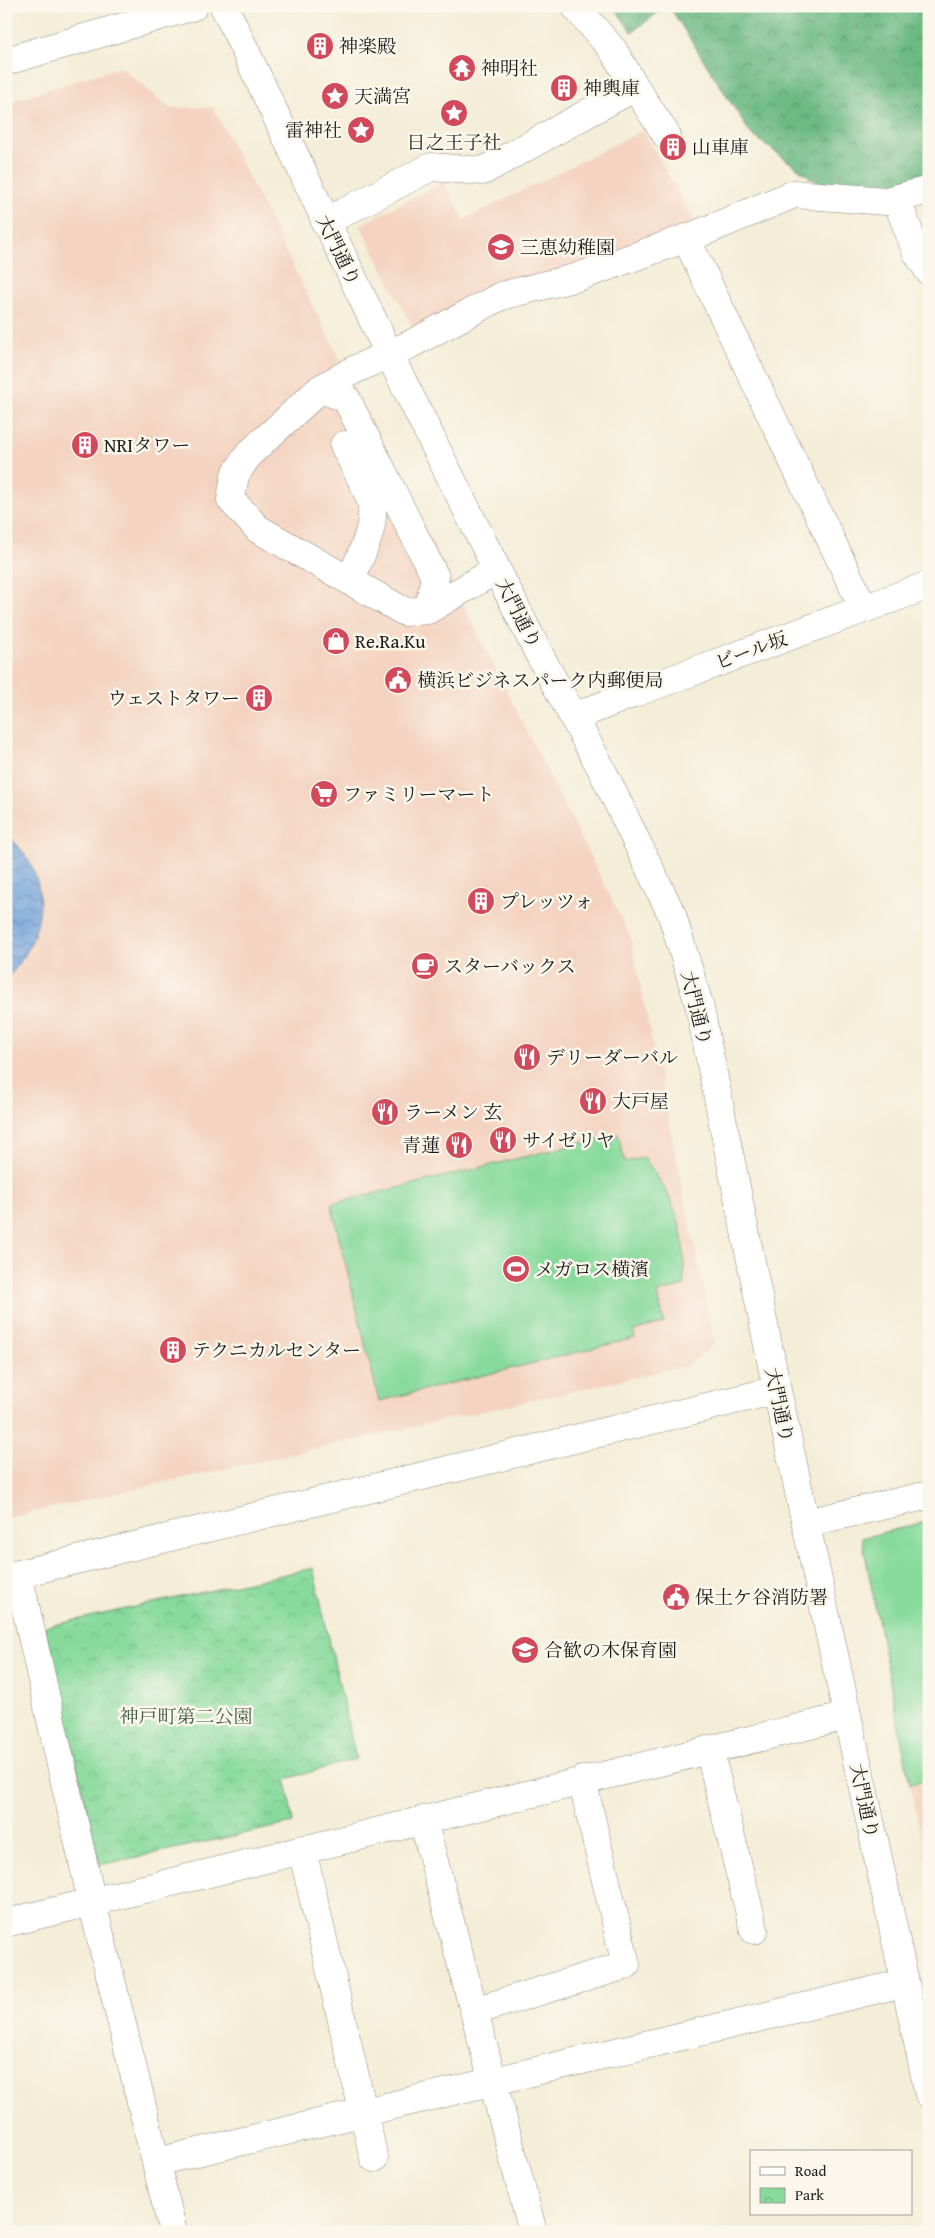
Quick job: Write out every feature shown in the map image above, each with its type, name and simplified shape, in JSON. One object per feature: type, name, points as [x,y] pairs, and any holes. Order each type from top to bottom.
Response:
[{"type":"street","points":[[6,61],[194,6]]},
{"type":"street","name":"大門通り","points":[[224,6],[389,354],[496,570],[601,768],[672,915],[698,1004],[777,1390],[929,2094]]},
{"type":"street","points":[[576,6],[613,50],[667,136]]},
{"type":"street","points":[[325,222],[431,167],[483,171],[635,87]]},
{"type":"street","points":[[496,570],[428,610],[405,612],[258,529],[231,500],[234,475],[249,454],[320,390],[354,370],[501,296],[578,277],[686,238],[794,194],[886,202],[929,190]]},
{"type":"street","points":[[896,198],[916,251],[929,271]]},
{"type":"street","points":[[686,238],[864,608]]},
{"type":"street","points":[[320,390],[346,398],[435,578],[428,610]]},
{"type":"street","points":[[344,445],[371,502],[372,516],[364,547],[350,581]]},
{"type":"street","name":"ビール坂","points":[[574,717],[929,585]]},
{"type":"street","points":[[173,2232],[12,1575],[777,1390]]},
{"type":"street","points":[[806,1523],[929,1495]]},
{"type":"street","points":[[6,1923],[847,1716]]},
{"type":"street","points":[[709,1749],[754,1930]]},
{"type":"street","points":[[474,2011],[626,1965],[582,1780]]},
{"type":"street","points":[[423,1820],[533,2232]]},
{"type":"street","points":[[302,1850],[374,2158]]},
{"type":"street","points":[[156,2162],[364,2114],[904,1983]]},
{"type":"shaded area","points":[[120,67],[169,108],[213,107],[630,936],[715,1343],[689,1365],[6,1518],[6,103]]},
{"type":"shaded area","name":"三恵幼稚園","points":[[643,130],[694,222],[415,333],[360,225],[444,182],[464,220]]},
{"type":"shaded area","points":[[929,1780],[929,1872],[910,1784]]},
{"type":"green space","points":[[613,6],[667,6],[632,32]]},
{"type":"green space","points":[[669,6],[929,6],[929,181],[869,190],[822,186],[751,134]]},
{"type":"green space","name":"メガロス横濱","points":[[618,1134],[625,1162],[644,1158],[656,1174],[672,1204],[681,1233],[684,1286],[657,1293],[664,1323],[633,1331],[635,1338],[379,1401],[331,1204]]},
{"type":"green space","points":[[929,1521],[929,1780],[910,1784],[862,1538]]},
{"type":"green space","name":"神戸町第二公園","points":[[313,1568],[356,1759],[286,1779],[293,1823],[100,1865],[44,1627]]},
{"type":"water","points":[[6,834],[22,850],[32,868],[38,886],[40,906],[37,925],[30,944],[20,962],[6,979]]},
{"type":"place","name":"神楽殿","points":[[320,46]]},
{"type":"place","name":"神明社","points":[[462,68]]},
{"type":"place","name":"神輿庫","points":[[564,88]]},
{"type":"place","name":"天満宮","points":[[335,96]]},
{"type":"place","name":"日之王子社","points":[[454,113]]},
{"type":"place","name":"雷神社","points":[[361,130]]},
{"type":"place","name":"山車庫","points":[[673,147]]},
{"type":"place","name":"三恵幼稚園","points":[[501,247]]},
{"type":"place","name":"NRIタワー","points":[[85,445]]},
{"type":"place","name":"Re.Ra.Ku","points":[[336,641]]},
{"type":"place","name":"横浜ビジネスパーク内郵便局","points":[[398,680]]},
{"type":"place","name":"ウェストタワー","points":[[259,698]]},
{"type":"place","name":"ファミリーマート","points":[[324,794]]},
{"type":"place","name":"プレッツォ","points":[[481,901]]},
{"type":"place","name":"スターバックス","points":[[425,966]]},
{"type":"place","name":"デリーダーバル","points":[[527,1057]]},
{"type":"place","name":"大戸屋","points":[[593,1101]]},
{"type":"place","name":"ラーメン 玄","points":[[385,1112]]},
{"type":"place","name":"サイゼリヤ","points":[[503,1140]]},
{"type":"place","name":"青蓮","points":[[459,1145]]},
{"type":"place","name":"メガロス横濱","points":[[516,1269]]},
{"type":"place","name":"テクニカルセンター","points":[[173,1350]]},
{"type":"place","name":"保土ケ谷消防署","points":[[676,1597]]},
{"type":"place","name":"合歓の木保育園","points":[[525,1650]]}]
